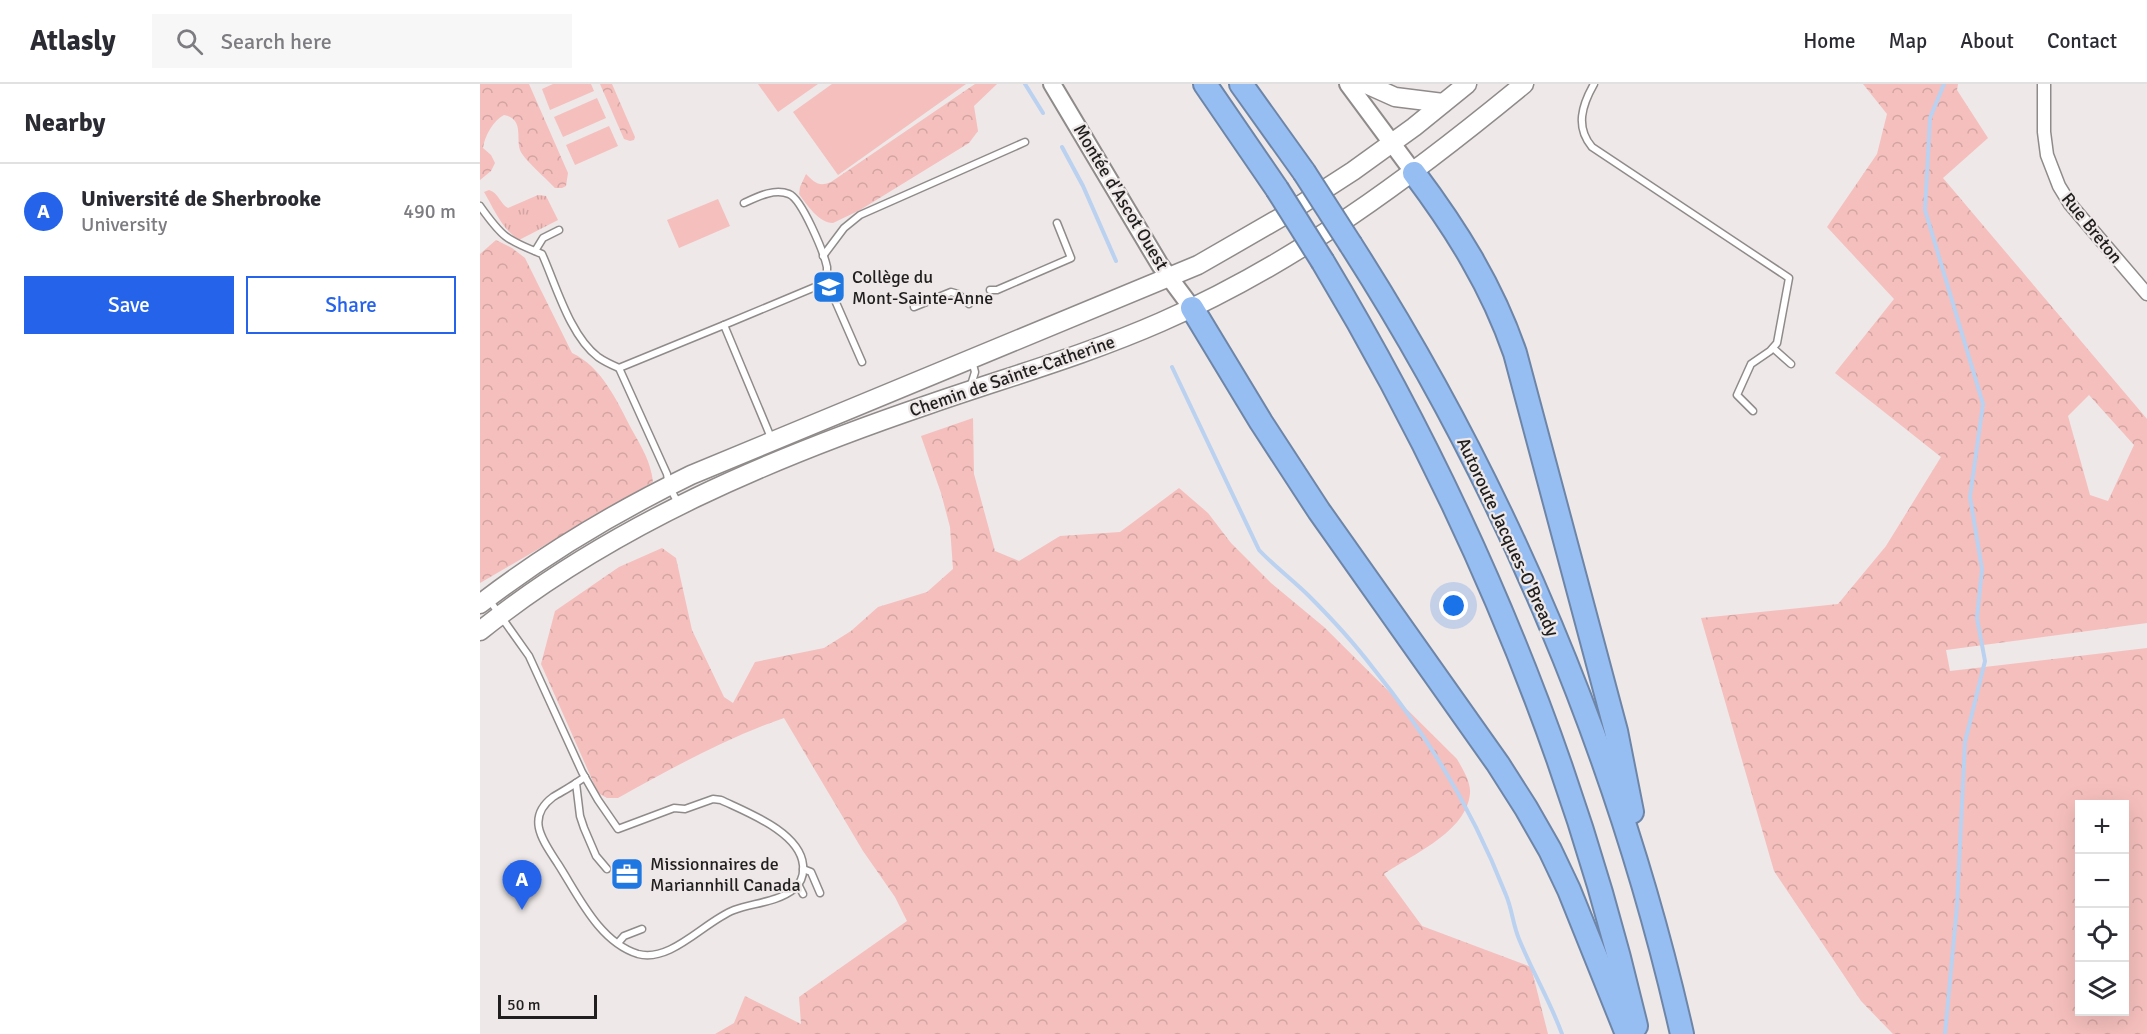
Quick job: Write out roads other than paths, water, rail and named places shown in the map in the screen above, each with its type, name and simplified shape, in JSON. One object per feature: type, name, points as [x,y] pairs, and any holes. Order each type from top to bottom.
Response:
[{"type":"highway","name":"Autoroute Jacques-O'Bready","points":[[1204,84],[1277,189],[1323,262],[1429,453],[1463,525],[1506,622],[1546,726],[1582,831],[1611,928],[1638,1034]]},
{"type":"highway","name":"Autoroute Jacques-O'Bready","points":[[1240,84],[1304,172],[1392,312],[1439,395],[1526,570],[1601,758],[1652,917],[1682,1034]]},
{"type":"highway","points":[[1414,173],[1477,265],[1502,316],[1515,353],[1616,731],[1652,917]]},
{"type":"highway","points":[[1192,308],[1261,422],[1319,511],[1498,764],[1526,808],[1550,850],[1573,898],[1627,1034]]},
{"type":"main road","points":[[1366,84],[1395,97],[1443,103]]},
{"type":"main road","name":"Chemin de Sainte-Catherine","points":[[484,601],[571,540],[669,486],[772,440],[1198,265],[1313,198],[1393,143],[1467,84]]},
{"type":"main road","name":"Chemin de Sainte-Catherine","points":[[480,631],[585,558],[679,506],[734,479],[915,409],[1088,352],[1192,308],[1248,279],[1314,241],[1414,173],[1524,84]]},
{"type":"street","name":"Montée d'Ascot Ouest","points":[[1052,84],[1169,276],[1192,308]]},
{"type":"street","points":[[1348,84],[1414,173]]},
{"type":"street","name":"Rue Breton","points":[[2044,84],[2044,132],[2047,155],[2059,186],[2070,204],[2147,294]]},
{"type":"lane","points":[[1594,84],[1584,105],[1581,121],[1584,135],[1592,147],[1789,278],[1780,333],[1773,348],[1751,364],[1737,395],[1753,411]]},
{"type":"lane","points":[[823,256],[844,228],[860,214],[1025,141]]},
{"type":"lane","points":[[744,203],[773,193],[788,193],[795,197],[804,210],[823,256],[827,267],[827,282],[862,362]]},
{"type":"lane","points":[[480,206],[495,228],[505,237],[542,254],[580,336],[597,356],[619,368],[679,506]]},
{"type":"lane","points":[[990,290],[997,290],[1071,258],[1057,223]]},
{"type":"lane","points":[[536,251],[543,238],[559,230]]},
{"type":"lane","points":[[619,368],[827,282]]},
{"type":"lane","points":[[914,306],[951,292],[969,304]]},
{"type":"lane","points":[[724,325],[782,460]]},
{"type":"lane","points":[[1773,348],[1791,364]]},
{"type":"lane","points":[[968,392],[975,372],[971,358]]},
{"type":"lane","points":[[484,601],[500,615],[534,666],[585,777],[618,829],[675,808],[685,809],[716,799],[779,831],[795,846],[804,869],[798,884],[784,895],[729,912],[661,953],[639,954],[618,944],[603,930],[582,902],[547,847],[538,826],[539,815],[546,804],[585,777]]},
{"type":"lane","points":[[576,783],[580,816],[584,828],[596,856],[607,869]]},
{"type":"lane","points":[[804,869],[811,872],[820,893]]},
{"type":"lane","points":[[798,884],[803,894]]},
{"type":"lane","points":[[618,944],[624,936],[642,929]]},
{"type":"waterway","points":[[1025,84],[1043,113]]},
{"type":"waterway","points":[[1944,84],[1930,118],[1925,210],[1983,404],[1970,497],[1982,569],[1977,618],[1985,661],[1965,742],[1957,906],[1945,1034]]},
{"type":"waterway","points":[[1062,147],[1083,186],[1116,261]]},
{"type":"waterway","points":[[1172,367],[1259,550],[1309,596],[1358,649],[1393,694],[1448,776],[1493,864],[1508,900],[1519,939],[1562,1034]]},
{"type":"place","name":"Collège du Mont-Sainte-Anne","points":[[829,287]]},
{"type":"place","name":"Missionnaires de Mariannhill Canada","points":[[627,874]]},
{"type":"place","name":"Université de Sherbrooke","points":[[522,910]]}]
